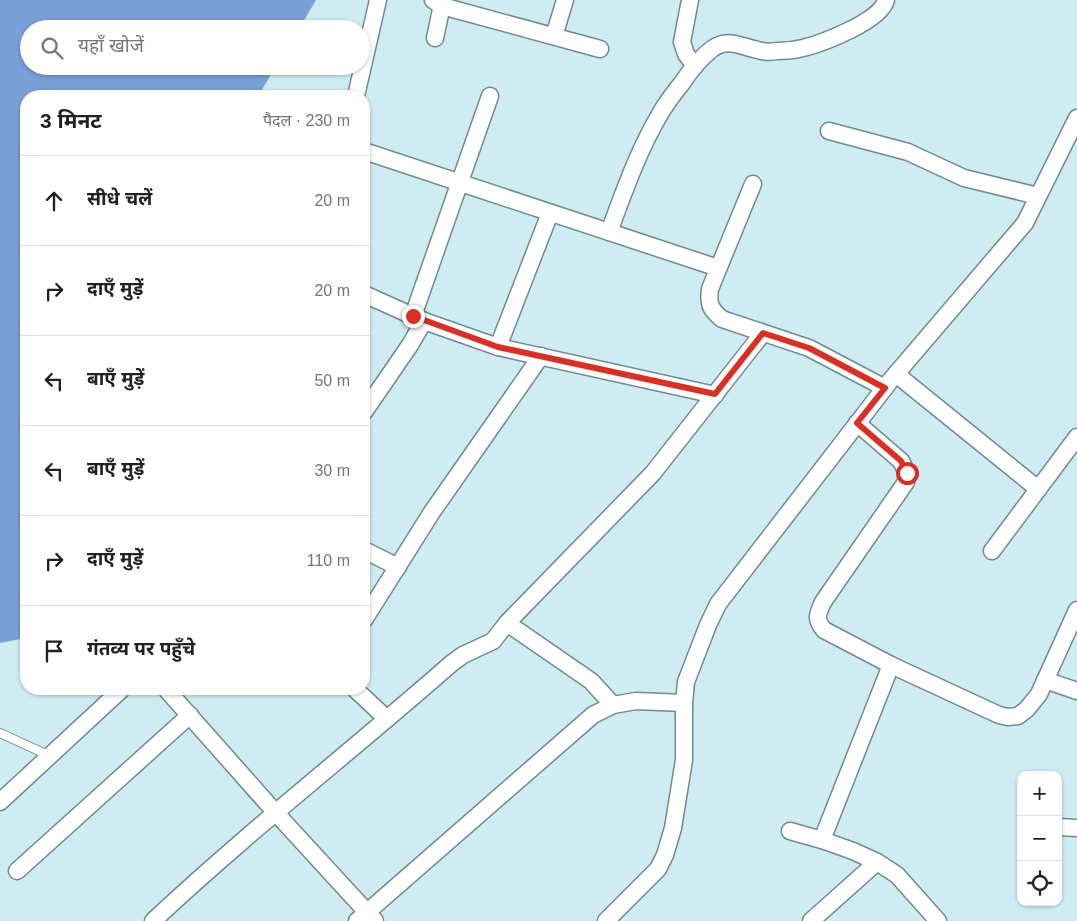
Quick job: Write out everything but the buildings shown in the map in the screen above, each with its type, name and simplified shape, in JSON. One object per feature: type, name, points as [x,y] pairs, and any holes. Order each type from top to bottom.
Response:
[{"type":"street","points":[[370,35],[378,0]]},
{"type":"street","points":[[554,36],[565,0]]},
{"type":"street","points":[[690,0],[682,42],[686,54],[695,66]]},
{"type":"street","points":[[609,232],[644,145],[660,113],[695,66],[712,49],[722,43],[732,43],[760,51],[777,52],[802,48],[834,38],[857,26],[875,15],[885,5],[886,0]]},
{"type":"street","points":[[436,38],[439,2],[600,49]]},
{"type":"street","points":[[357,90],[361,75]]},
{"type":"street","points":[[370,403],[410,345],[460,183],[490,96]]},
{"type":"street","points":[[606,921],[658,869],[665,855],[673,828],[684,760],[686,682],[708,624],[718,604],[896,374],[1025,223],[1077,118]]},
{"type":"street","points":[[829,131],[908,152],[964,178],[1038,196]]},
{"type":"street","points":[[370,153],[718,268]]},
{"type":"street","points":[[753,184],[710,289],[710,305],[714,312],[722,319],[809,348],[885,388]]},
{"type":"street","points":[[498,347],[550,213]]},
{"type":"street","points":[[370,297],[419,319],[498,347],[715,394]]},
{"type":"street","points":[[153,921],[275,812],[452,663],[463,655],[493,641],[507,623],[652,473],[763,333]]},
{"type":"street","points":[[370,611],[432,512],[541,356]]},
{"type":"street","points":[[896,374],[1038,489]]},
{"type":"street","points":[[857,423],[901,461],[907,473],[906,482],[823,602],[818,614],[818,623],[824,630],[891,665],[1008,717],[1018,716],[1027,710],[1039,694],[1077,610]]},
{"type":"street","points":[[992,551],[1077,437]]},
{"type":"street","points":[[370,553],[398,567]]},
{"type":"street","points":[[507,623],[591,681],[613,705]]},
{"type":"street","points":[[822,840],[891,665]]},
{"type":"street","points":[[1045,680],[1077,691]]},
{"type":"street","points":[[0,802],[116,695]]},
{"type":"street","points":[[172,695],[367,918],[593,715],[613,705],[636,701],[684,703]]},
{"type":"street","points":[[361,695],[387,719]]},
{"type":"street","points":[[17,871],[190,715]]},
{"type":"street","points":[[1062,827],[1077,828]]},
{"type":"street","points":[[790,831],[853,851],[877,862],[897,875],[938,921]]},
{"type":"street","points":[[810,921],[877,862]]},
{"type":"lane","points":[[0,733],[50,756]]},
{"type":"water","points":[[0,0],[316,0],[304,20],[20,20],[20,75],[271,75],[262,90],[20,90],[20,639],[0,643]]},
{"type":"route","points":[[413,316],[498,347],[715,394],[763,333],[809,348],[885,388],[857,423],[901,461],[907,473]]}]
